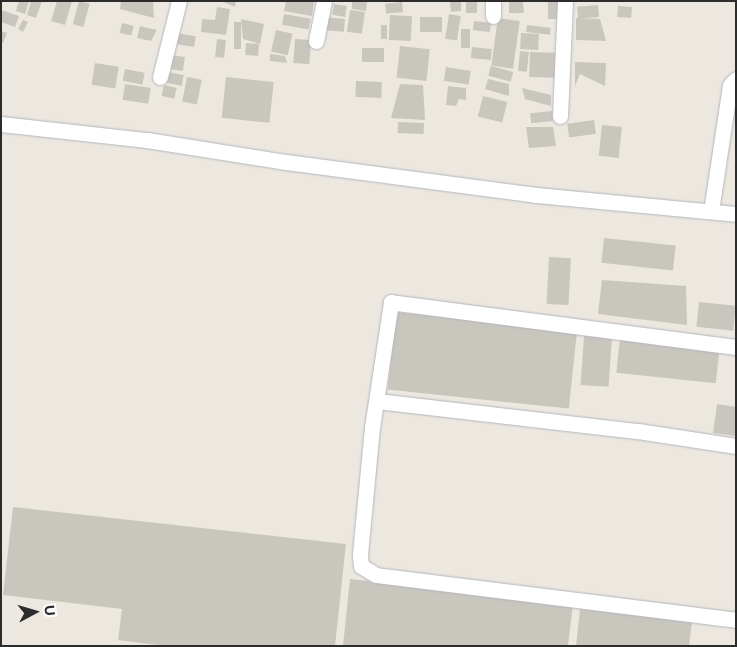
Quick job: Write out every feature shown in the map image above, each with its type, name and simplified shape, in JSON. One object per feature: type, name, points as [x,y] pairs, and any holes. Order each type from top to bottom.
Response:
[{"type":"street","points":[[160,76],[179,1]]},
{"type":"street","points":[[316,41],[324,1]]},
{"type":"street","points":[[560,116],[565,1]]},
{"type":"street","points":[[711,211],[730,85],[736,79]]},
{"type":"street","points":[[1,124],[148,140],[286,162],[536,195],[736,214]]},
{"type":"street","points":[[736,347],[391,302],[377,401],[360,555],[361,566],[368,571],[736,620]]},
{"type":"street","points":[[377,401],[638,431],[736,446]]},
{"type":"building","points":[[19,1],[29,1],[25,14],[16,11]]},
{"type":"building","points":[[31,1],[42,1],[36,18],[27,15]]},
{"type":"building","points":[[57,1],[72,1],[65,25],[51,21]]},
{"type":"building","points":[[79,1],[90,4],[83,27],[73,24]]},
{"type":"building","points":[[121,1],[153,1],[154,18],[120,9]]},
{"type":"building","points":[[221,1],[236,1],[235,7]]},
{"type":"building","points":[[286,1],[314,1],[312,16],[284,11]]},
{"type":"building","points":[[352,1],[367,1],[366,11],[352,9]]},
{"type":"building","points":[[450,1],[461,1],[461,11],[451,12]]},
{"type":"building","points":[[466,1],[477,1],[477,13],[466,13]]},
{"type":"building","points":[[523,1],[524,13],[509,13],[509,2]]},
{"type":"building","points":[[548,1],[561,1],[561,19],[548,19]]},
{"type":"building","points":[[402,2],[403,12],[386,14],[385,4]]},
{"type":"building","points":[[334,4],[347,6],[345,17],[332,15]]},
{"type":"building","points":[[598,5],[599,17],[578,19],[577,7]]},
{"type":"building","points":[[618,6],[632,7],[631,18],[617,17]]},
{"type":"building","points":[[217,7],[230,9],[226,35],[201,32],[202,19],[215,20]]},
{"type":"building","points":[[1,10],[19,16],[15,27],[1,22]]},
{"type":"building","points":[[350,10],[365,12],[362,34],[347,32]]},
{"type":"building","points":[[284,14],[311,19],[309,30],[282,25]]},
{"type":"building","points":[[449,14],[461,16],[457,41],[445,39]]},
{"type":"building","points":[[390,15],[412,16],[411,41],[389,40]]},
{"type":"building","points":[[323,17],[345,19],[344,32],[322,30]]},
{"type":"building","points":[[420,17],[442,17],[442,32],[420,32]]},
{"type":"building","points":[[498,18],[520,21],[513,69],[491,66]]},
{"type":"building","points":[[576,18],[600,19],[606,41],[576,40]]},
{"type":"building","points":[[241,19],[264,24],[260,44],[243,39]]},
{"type":"building","points":[[23,20],[28,22],[23,32],[18,29]]},
{"type":"building","points":[[474,21],[491,23],[490,32],[473,30]]},
{"type":"building","points":[[234,22],[241,22],[241,49],[234,49]]},
{"type":"building","points":[[122,23],[134,26],[131,36],[120,33]]},
{"type":"building","points":[[381,25],[387,25],[387,39],[381,39]]},
{"type":"building","points":[[527,25],[551,28],[550,35],[526,32]]},
{"type":"building","points":[[140,26],[157,30],[151,41],[137,38]]},
{"type":"building","points":[[461,29],[470,29],[470,48],[461,48]]},
{"type":"building","points":[[276,30],[293,34],[288,55],[271,51]]},
{"type":"building","points":[[1,31],[7,33],[3,43],[1,43]]},
{"type":"building","points":[[176,33],[196,36],[194,47],[174,44]]},
{"type":"building","points":[[521,33],[539,34],[538,50],[520,49]]},
{"type":"building","points":[[217,39],[226,40],[224,58],[215,57]]},
{"type":"building","points":[[295,39],[311,40],[309,64],[293,63]]},
{"type":"building","points":[[246,43],[259,44],[258,56],[245,55]]},
{"type":"building","points":[[400,46],[430,49],[426,81],[397,78]]},
{"type":"building","points":[[472,47],[492,49],[491,60],[471,58]]},
{"type":"building","points":[[362,48],[384,48],[384,62],[362,62]]},
{"type":"building","points":[[520,51],[529,52],[527,72],[518,71]]},
{"type":"building","points":[[530,52],[555,53],[554,78],[529,77]]},
{"type":"building","points":[[270,54],[285,56],[287,63],[270,61]]},
{"type":"building","points":[[170,55],[185,57],[183,71],[168,69]]},
{"type":"building","points":[[575,62],[606,63],[605,86],[580,74],[575,86]]},
{"type":"building","points":[[95,63],[119,67],[115,88],[92,85]]},
{"type":"building","points":[[491,66],[513,72],[511,82],[488,76]]},
{"type":"building","points":[[446,67],[471,71],[469,85],[444,81]]},
{"type":"building","points":[[125,69],[145,73],[142,85],[123,81]]},
{"type":"building","points":[[167,72],[184,75],[182,86],[165,83]]},
{"type":"building","points":[[187,77],[202,80],[197,104],[182,102]]},
{"type":"building","points":[[226,77],[274,82],[269,123],[222,118]]},
{"type":"building","points":[[488,79],[509,84],[509,96],[485,89]]},
{"type":"building","points":[[356,81],[382,82],[381,98],[355,97]]},
{"type":"building","points":[[125,84],[151,88],[148,104],[122,100]]},
{"type":"building","points":[[400,84],[423,85],[425,120],[391,118]]},
{"type":"building","points":[[164,85],[177,88],[174,99],[162,96]]},
{"type":"building","points":[[448,86],[466,88],[466,100],[459,99],[456,106],[446,105]]},
{"type":"building","points":[[522,88],[551,95],[551,106],[525,99]]},
{"type":"building","points":[[483,96],[507,102],[502,122],[478,116]]},
{"type":"building","points":[[552,111],[553,121],[531,123],[530,113]]},
{"type":"building","points":[[594,120],[596,134],[569,138],[567,124]]},
{"type":"building","points":[[398,122],[424,123],[424,134],[398,133]]},
{"type":"building","points":[[602,125],[622,127],[619,158],[599,156]]},
{"type":"building","points":[[526,127],[553,127],[556,146],[529,148]]},
{"type":"building","points":[[604,238],[676,246],[673,270],[601,263]]},
{"type":"building","points":[[549,257],[571,258],[569,305],[547,304]]},
{"type":"building","points":[[602,280],[686,286],[687,325],[598,314]]},
{"type":"building","points":[[699,302],[736,306],[733,331],[696,327]]},
{"type":"building","points":[[396,312],[577,331],[569,409],[388,390]]},
{"type":"building","points":[[584,336],[612,338],[609,387],[581,385]]},
{"type":"building","points":[[620,338],[719,348],[716,383],[616,373]]},
{"type":"building","points":[[717,404],[736,407],[736,436],[713,433]]},
{"type":"building","points":[[13,507],[346,544],[335,646],[165,646],[118,640],[122,609],[3,595]]},
{"type":"building","points":[[350,579],[573,604],[568,646],[343,646]]},
{"type":"building","points":[[580,609],[692,622],[689,646],[576,646]]}]
